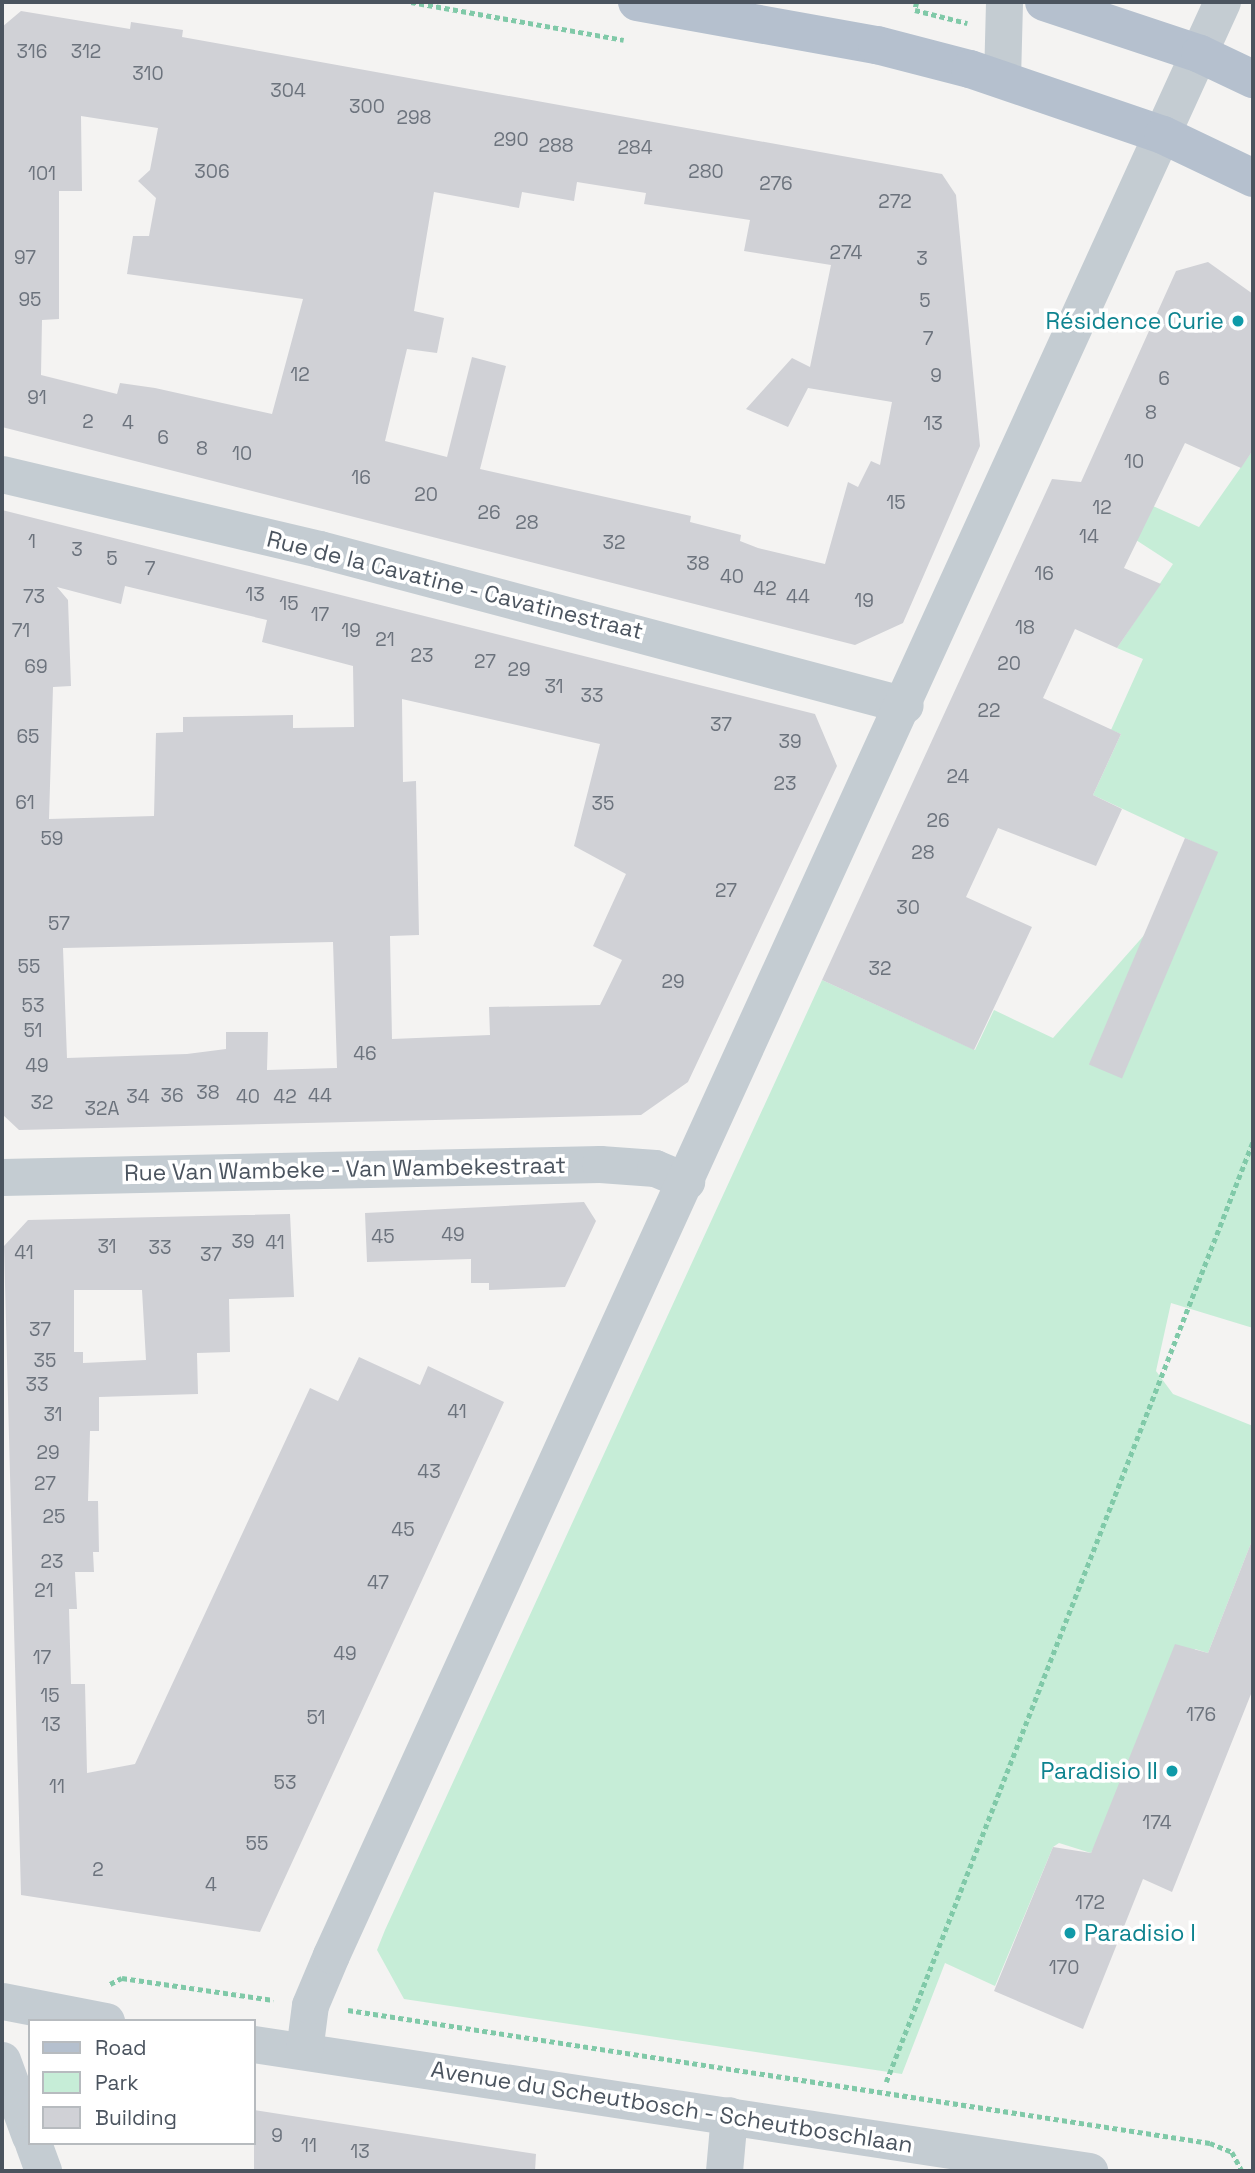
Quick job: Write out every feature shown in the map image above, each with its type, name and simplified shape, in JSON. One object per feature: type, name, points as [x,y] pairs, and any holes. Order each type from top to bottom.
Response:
[{"type":"main road","points":[[637,2],[877,45],[1002,79],[1163,135],[1253,178]]},
{"type":"main road","points":[[1044,2],[1200,54],[1253,79]]},
{"type":"street","points":[[1002,79],[1004,2]]},
{"type":"street","points":[[304,2051],[310,2005],[905,705],[1222,2]]},
{"type":"street","name":"Rue de la Cavatine - Cavatinestraat","points":[[2,474],[320,550],[905,705]]},
{"type":"street","name":"Rue Van Wambeke - Van Wambekestraat","points":[[2,1177],[600,1164],[656,1168],[686,1181]]},
{"type":"street","points":[[2,2001],[96,2019]]},
{"type":"street","name":"Avenue du Scheutbosch - Scheutboschlaan","points":[[256,2044],[1089,2171]]},
{"type":"street","points":[[2,2060],[28,2131]]},
{"type":"street","points":[[724,2171],[729,2115]]},
{"type":"street","points":[[34,2145],[43,2171]]},
{"type":"path","points":[[411,2],[634,42]]},
{"type":"path","points":[[886,2082],[1253,1141]]},
{"type":"path","points":[[122,1978],[1210,2143],[1232,2152],[1242,2171]]},
{"type":"green space","points":[[1253,450],[1253,1328],[1171,1303],[1156,1371],[1173,1394],[1253,1426],[1253,1538],[1208,1653],[1195,1649],[1091,1853],[1059,1843],[1053,1847],[995,1986],[945,1963],[902,2074],[404,1999],[377,1950],[385,1930],[822,980],[975,1050],[994,1010],[1053,1038],[1217,853],[1093,795],[1121,734],[1111,730],[1143,659],[1117,648],[1173,564],[1136,540],[1142,501],[1199,527]]},
{"type":"building","points":[[21,11],[130,29],[131,22],[183,30],[182,37],[942,174],[956,195],[980,446],[903,623],[855,645],[2,427],[2,27]],"holes":[[[81,116],[158,128],[150,170],[138,181],[156,198],[149,236],[133,236],[127,274],[303,299],[272,414],[155,388],[120,383],[117,394],[41,375],[42,320],[59,319],[59,191],[82,191]],[[577,182],[646,193],[644,204],[750,220],[744,251],[831,265],[810,367],[792,358],[746,409],[788,427],[808,388],[892,402],[880,465],[871,461],[858,487],[848,482],[825,564],[758,548],[740,541],[741,535],[690,522],[691,516],[480,469],[506,366],[472,357],[447,457],[385,441],[407,349],[437,353],[444,318],[414,311],[434,192],[519,208],[522,192],[574,201]]]},
{"type":"building","points":[[1208,262],[1253,294],[1253,450],[1241,468],[1185,443],[1124,568],[1161,584],[1117,648],[1075,629],[1043,698],[1121,734],[1093,795],[1122,809],[1096,866],[998,828],[966,897],[1032,927],[974,1050],[822,980],[1052,479],[1081,482],[1176,271]]},
{"type":"building","points":[[2,510],[815,714],[837,766],[688,1082],[641,1115],[19,1130],[2,1114]],"holes":[[[125,586],[267,620],[262,642],[353,666],[354,727],[293,728],[293,715],[183,717],[183,732],[156,733],[154,816],[49,819],[53,687],[71,686],[68,600],[57,587],[121,604]],[[402,699],[600,744],[574,846],[626,874],[593,946],[622,960],[600,1005],[489,1007],[490,1035],[392,1039],[390,936],[419,935],[416,781],[403,782]],[[333,942],[337,1068],[267,1070],[268,1032],[226,1032],[226,1049],[187,1054],[67,1058],[63,948]]]},
{"type":"building","points":[[1185,838],[1218,852],[1122,1079],[1089,1064]]},
{"type":"building","points":[[584,1202],[596,1221],[565,1287],[489,1290],[489,1283],[471,1283],[471,1259],[367,1262],[365,1213]]},
{"type":"building","points":[[290,1214],[294,1297],[229,1299],[230,1352],[197,1353],[198,1394],[99,1397],[99,1431],[90,1431],[88,1501],[98,1501],[99,1552],[93,1552],[94,1572],[75,1572],[77,1609],[69,1609],[71,1684],[85,1684],[87,1773],[135,1764],[310,1388],[338,1401],[359,1357],[420,1385],[428,1366],[504,1402],[260,1932],[21,1895],[4,1246],[28,1220]],"holes":[[[74,1290],[142,1290],[146,1360],[83,1363],[83,1352],[74,1352]]]},
{"type":"building","points":[[1251,1543],[1253,1689],[1172,1892],[1143,1879],[1083,2029],[994,1991],[1053,1847],[1091,1853],[1175,1644],[1208,1653]]},
{"type":"building","points":[[256,2110],[536,2154],[535,2171],[254,2171]]},
{"type":"place","name":"Résidence Curie","points":[[1238,321]]},
{"type":"place","name":"Paradisio II","points":[[1172,1771]]},
{"type":"place","name":"Paradisio I","points":[[1070,1933]]}]
